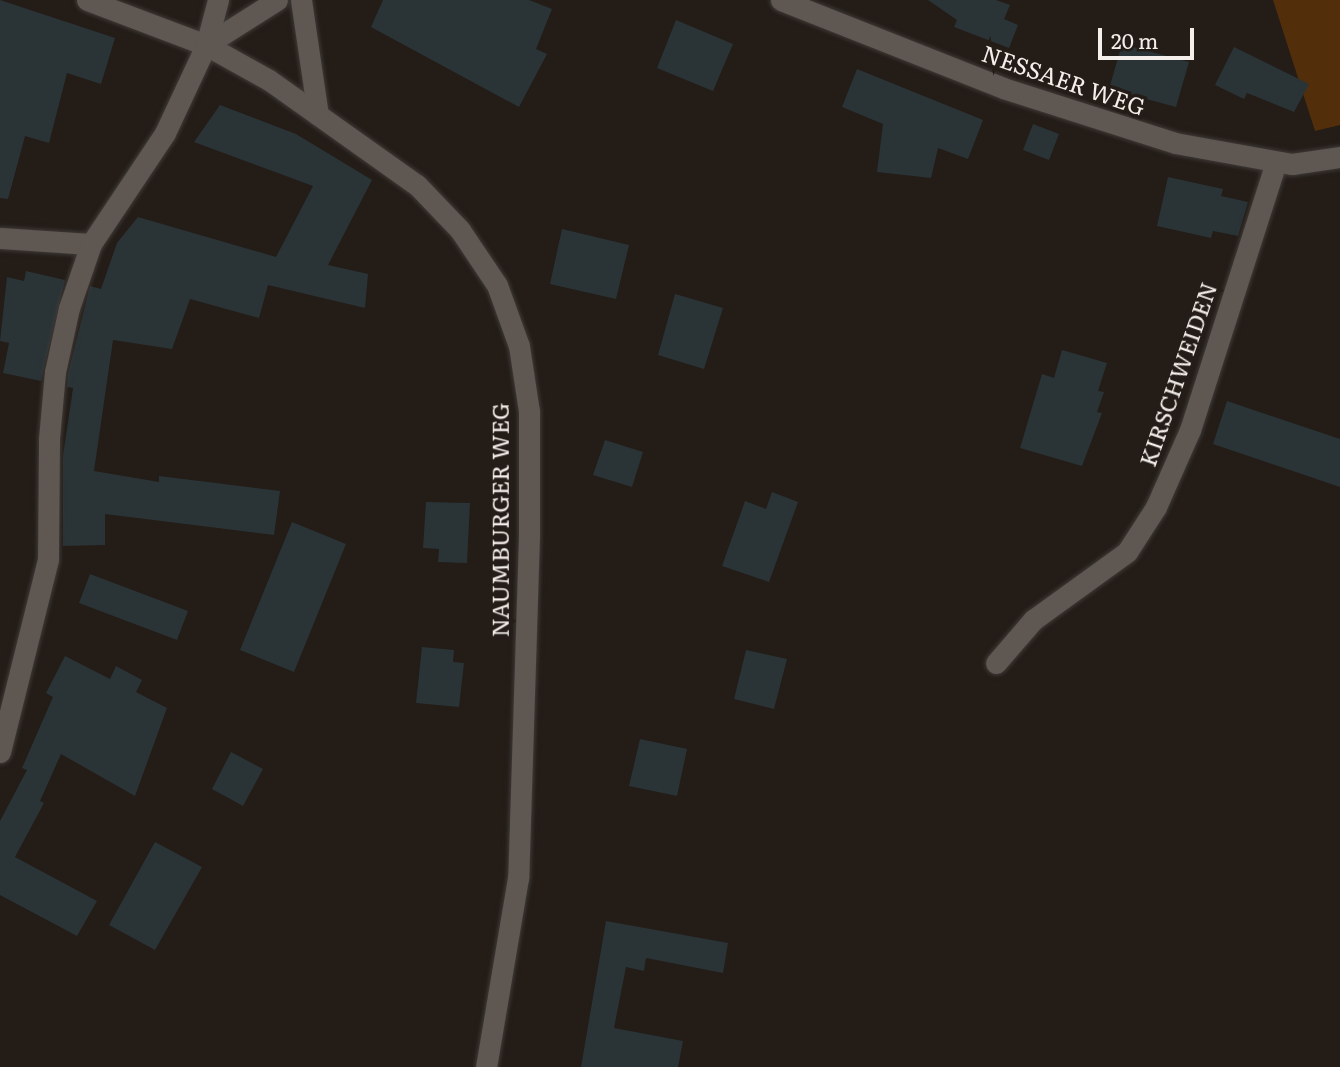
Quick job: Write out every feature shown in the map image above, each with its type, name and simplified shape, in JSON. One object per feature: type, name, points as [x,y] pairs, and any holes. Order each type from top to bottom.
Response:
[{"type":"street","name":"NAUMBURGER WEG","points":[[87,0],[206,45],[269,80],[318,114],[417,184],[460,230],[497,285],[519,346],[529,411],[529,453],[518,878],[486,1067]]},
{"type":"street","points":[[0,752],[48,559],[49,439],[55,372],[91,244],[165,133],[206,45],[218,0]]},
{"type":"street","points":[[206,45],[277,0]]},
{"type":"street","points":[[301,0],[318,114]]},
{"type":"street","name":"NESSAER WEG","points":[[781,0],[1003,88],[1175,144],[1292,164],[1340,157]]},
{"type":"street","name":"KIRSCHWEIDEN","points":[[996,663],[1033,620],[1127,552],[1156,507],[1190,430],[1276,162]]},
{"type":"street","points":[[0,238],[91,244]]},
{"type":"shaded area","points":[[1273,0],[1340,0],[1340,125],[1315,131]]},
{"type":"building","points":[[0,0],[115,38],[101,84],[67,73],[49,143],[25,136],[8,199],[0,198]]},
{"type":"building","points":[[383,0],[529,0],[552,9],[536,49],[547,54],[519,107],[371,27]]},
{"type":"building","points":[[928,0],[996,0],[1010,5],[1004,19],[1018,25],[1009,48],[954,27],[957,20]]},
{"type":"building","points":[[676,20],[733,44],[713,91],[657,68]]},
{"type":"building","points":[[1122,44],[1189,62],[1176,107],[1109,89]]},
{"type":"building","points":[[1234,47],[1309,84],[1294,112],[1247,93],[1244,99],[1215,85]]},
{"type":"building","points":[[857,69],[983,120],[968,159],[938,148],[931,178],[877,172],[883,124],[842,107]]},
{"type":"building","points":[[220,105],[296,134],[372,180],[328,265],[368,274],[365,308],[268,285],[259,318],[190,299],[172,349],[113,340],[94,471],[159,482],[159,476],[280,491],[274,535],[105,514],[105,545],[63,546],[63,456],[73,388],[67,387],[68,374],[90,286],[101,289],[117,243],[138,217],[276,257],[313,186],[194,142]]},
{"type":"building","points":[[1033,124],[1059,134],[1049,160],[1023,150]]},
{"type":"building","points":[[1168,177],[1223,189],[1221,196],[1248,202],[1238,236],[1213,231],[1211,238],[1157,226]]},
{"type":"building","points":[[562,229],[629,245],[616,299],[550,284]]},
{"type":"building","points":[[26,271],[65,280],[41,381],[3,373],[9,343],[0,341],[7,277],[24,281]]},
{"type":"building","points":[[675,294],[723,308],[704,369],[658,355]]},
{"type":"building","points":[[1062,350],[1107,363],[1098,391],[1104,392],[1097,412],[1102,413],[1082,466],[1020,448],[1042,374],[1054,378]]},
{"type":"building","points":[[1227,401],[1340,439],[1340,487],[1213,444]]},
{"type":"building","points":[[605,440],[643,452],[632,487],[593,475]]},
{"type":"building","points":[[772,492],[798,502],[769,582],[722,566],[745,501],[766,509]]},
{"type":"building","points":[[426,502],[470,503],[467,563],[438,562],[439,549],[423,548]]},
{"type":"building","points":[[292,522],[346,544],[294,672],[240,650]]},
{"type":"building","points":[[90,574],[188,611],[177,640],[79,603]]},
{"type":"building","points":[[422,647],[454,650],[453,662],[464,663],[459,707],[416,703]]},
{"type":"building","points":[[746,650],[787,659],[774,709],[734,699]]},
{"type":"building","points":[[65,656],[110,679],[116,666],[142,680],[136,692],[167,708],[135,796],[61,754],[40,801],[44,803],[15,857],[97,901],[77,936],[0,895],[0,821],[27,770],[22,768],[53,697],[46,693]]},
{"type":"building","points":[[640,739],[687,749],[677,796],[629,786]]},
{"type":"building","points":[[231,752],[263,769],[243,806],[212,789]]},
{"type":"building","points":[[155,842],[202,867],[155,950],[109,925]]},
{"type":"building","points":[[606,921],[728,943],[723,973],[646,958],[644,971],[626,967],[614,1028],[683,1041],[678,1067],[581,1067]]}]
